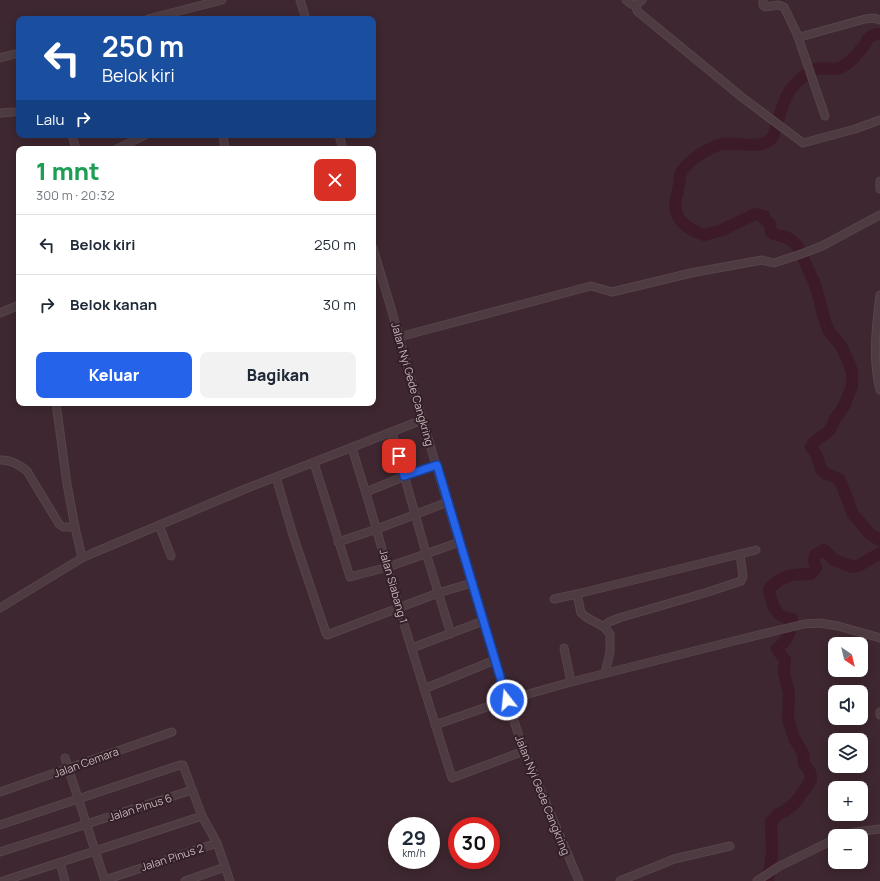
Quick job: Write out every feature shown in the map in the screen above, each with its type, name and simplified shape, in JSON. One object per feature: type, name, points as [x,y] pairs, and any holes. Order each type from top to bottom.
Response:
[{"type":"street","points":[[160,16],[222,0]]},
{"type":"street","points":[[300,0],[305,16]]},
{"type":"street","points":[[626,0],[631,4],[636,5]]},
{"type":"street","points":[[636,5],[642,0]]},
{"type":"street","points":[[763,0],[763,5],[765,7],[778,5],[784,7],[797,34],[825,116]]},
{"type":"street","points":[[636,5],[637,12],[743,98],[803,143],[880,120]]},
{"type":"street","points":[[797,34],[803,37],[871,18],[880,20]]},
{"type":"street","points":[[0,58],[16,54]]},
{"type":"street","points":[[0,113],[14,112]]},
{"type":"street","points":[[122,146],[139,138]]},
{"type":"street","points":[[880,181],[880,189]]},
{"type":"street","points":[[399,337],[591,286],[612,292],[691,273],[762,260],[774,263],[822,246],[880,215]]},
{"type":"street","name":"Jalan Nyi Gede Cangkring","points":[[376,258],[422,420],[437,465],[507,700],[524,751],[579,881]]},
{"type":"street","points":[[880,294],[875,329],[875,364],[880,390]]},
{"type":"street","points":[[0,313],[16,306]]},
{"type":"street","points":[[56,406],[75,527],[82,558]]},
{"type":"street","points":[[0,608],[82,558],[130,540],[159,525],[276,477],[422,420]]},
{"type":"street","points":[[392,432],[426,553],[451,634]]},
{"type":"street","name":"Jalan Siabang 1","points":[[352,448],[399,608],[452,778],[524,751]]},
{"type":"street","points":[[0,460],[6,460],[22,466],[27,471],[59,524],[62,526],[75,527]]},
{"type":"street","points":[[314,463],[350,578],[388,567],[460,542]]},
{"type":"street","points":[[366,492],[404,476],[437,465]]},
{"type":"street","points":[[276,477],[293,535],[326,634],[328,635],[438,593],[472,583]]},
{"type":"street","points":[[338,542],[448,502]]},
{"type":"street","points":[[159,525],[171,556]]},
{"type":"street","points":[[554,599],[756,550]]},
{"type":"street","points":[[604,627],[609,622],[619,618],[741,581],[743,577],[740,554]]},
{"type":"street","points":[[578,594],[581,613],[604,627],[608,631],[611,639],[608,663],[602,675]]},
{"type":"street","points":[[412,648],[484,621]]},
{"type":"street","points":[[435,725],[507,700],[571,682],[804,624],[820,623],[838,626],[880,638]]},
{"type":"street","points":[[564,648],[571,682]]},
{"type":"street","points":[[424,689],[495,660]]},
{"type":"street","name":"Jalan Cemara","points":[[0,792],[172,732]]},
{"type":"street","points":[[66,758],[68,769],[105,880]]},
{"type":"street","points":[[0,825],[183,765],[202,816],[217,842],[230,881]]},
{"type":"street","name":"Jalan Pinus 6","points":[[0,852],[192,790]]},
{"type":"street","points":[[3,881],[202,816]]},
{"type":"street","points":[[868,830],[880,829]]},
{"type":"street","name":"Jalan Pinus 2","points":[[105,880],[217,842]]},
{"type":"street","points":[[759,880],[778,867],[828,842]]},
{"type":"street","points":[[620,881],[678,858],[730,846]]},
{"type":"street","points":[[60,862],[65,881]]},
{"type":"street","points":[[185,881],[225,867]]},
{"type":"waterway","points":[[880,34],[871,36],[858,54],[840,68],[816,69],[798,81],[790,90],[772,138],[767,142],[755,145],[722,144],[705,151],[693,159],[680,174],[675,204],[680,220],[690,229],[704,235],[722,230],[755,214],[764,216],[764,219],[770,224],[771,232],[788,238],[797,245],[814,282],[825,322],[829,331],[841,346],[852,372],[852,386],[844,406],[835,419],[830,430],[814,442],[811,447],[816,454],[821,469],[826,474],[840,480],[853,514],[870,534],[880,540]]},
{"type":"waterway","points":[[768,881],[772,853],[771,822],[778,814],[794,804],[811,779],[810,772],[804,764],[803,753],[794,738],[788,719],[789,693],[784,672],[785,660],[777,649],[788,635],[792,619],[786,618],[778,613],[771,599],[769,589],[778,581],[788,576],[811,574],[816,568],[814,561],[815,555],[824,550],[834,560],[853,567],[858,566],[880,553]]},
{"type":"route","points":[[399,456],[404,476],[437,465],[507,700]]}]
